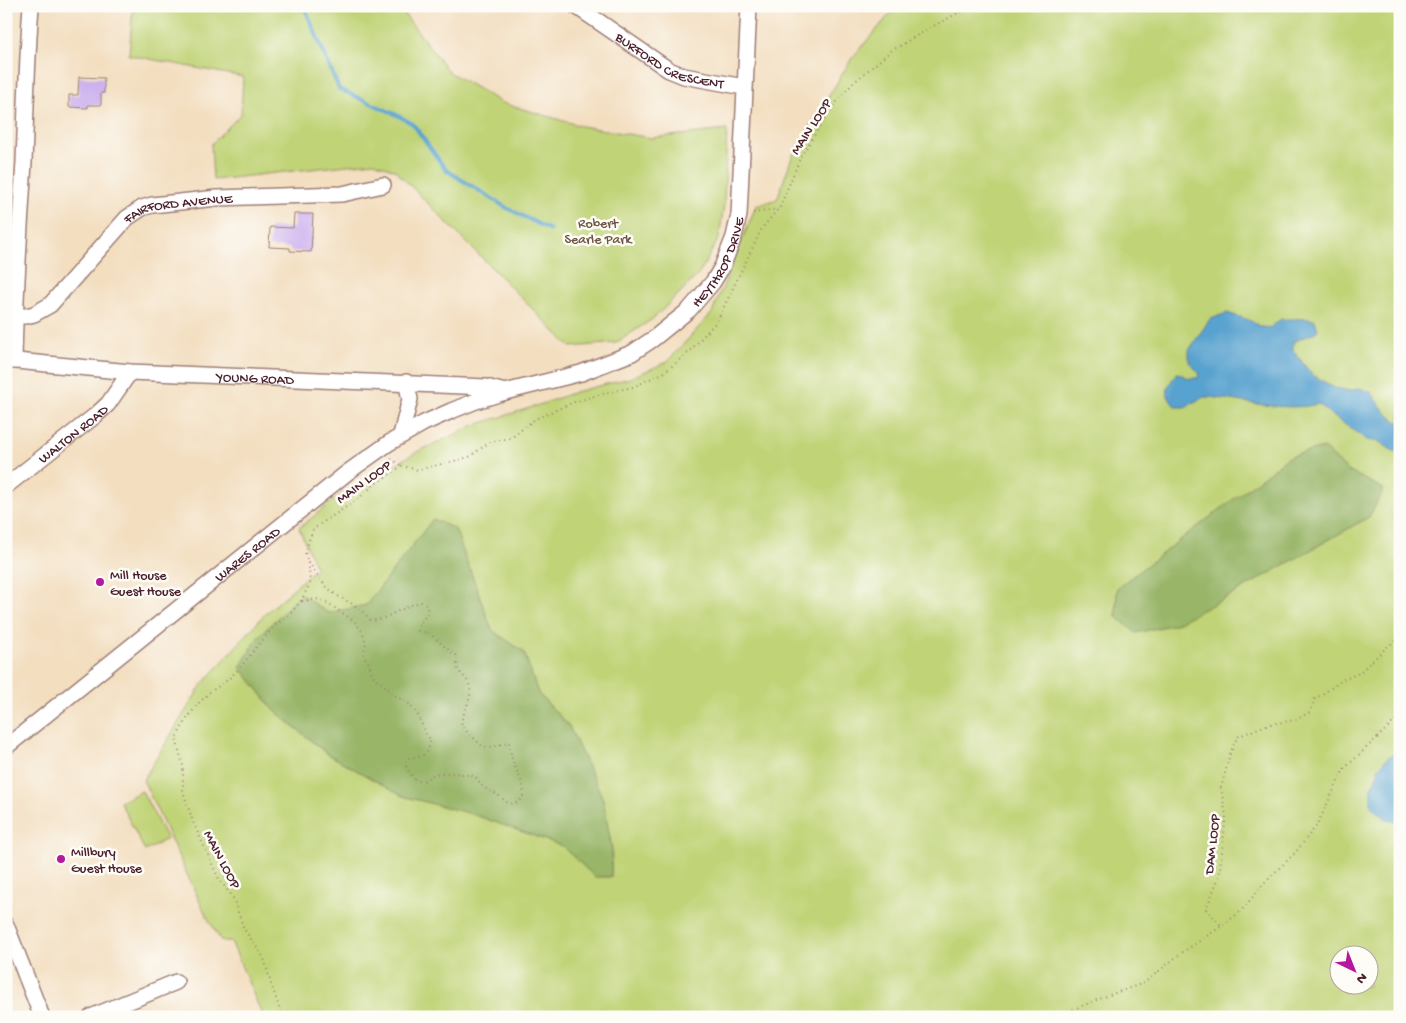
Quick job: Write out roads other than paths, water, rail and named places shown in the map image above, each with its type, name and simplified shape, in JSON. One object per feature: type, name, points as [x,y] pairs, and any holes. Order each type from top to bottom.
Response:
[{"type":"street","points":[[10,361],[23,171],[31,6]]},
{"type":"street","name":"BURFORD CRESCENT","points":[[576,6],[669,70],[684,76],[744,87]]},
{"type":"street","name":"HEYTHROP DRIVE","points":[[505,392],[581,373],[632,354],[653,340],[689,310],[722,267],[734,237],[739,215],[749,6]]},
{"type":"street","name":"FAIRFORD AVENUE","points":[[14,316],[34,314],[50,305],[127,218],[142,208],[217,198],[342,194],[383,185]]},
{"type":"street","name":"YOUNG ROAD","points":[[10,361],[130,372],[486,386],[505,392]]},
{"type":"street","name":"WALTON ROAD","points":[[6,486],[108,404],[130,372]]},
{"type":"street","points":[[402,435],[410,399],[406,382]]},
{"type":"street","name":"WARES ROAD","points":[[6,748],[371,454],[424,422],[451,410],[505,392]]},
{"type":"street","points":[[6,925],[42,1017]]},
{"type":"street","points":[[91,1017],[176,982]]},
{"type":"water","points":[[1227,313],[1249,320],[1261,327],[1270,328],[1281,319],[1315,320],[1318,330],[1293,342],[1293,350],[1312,375],[1335,388],[1350,391],[1359,388],[1371,392],[1385,412],[1400,422],[1400,454],[1380,442],[1367,440],[1319,404],[1292,407],[1205,397],[1187,406],[1176,407],[1168,394],[1171,382],[1177,373],[1189,378],[1198,378],[1199,373],[1189,362],[1189,350],[1210,319]]},
{"type":"water","points":[[1400,749],[1400,823],[1388,820],[1371,806],[1371,788],[1378,769],[1386,759]]},
{"type":"waterway","points":[[304,6],[339,89],[413,124],[446,170],[507,208],[550,230]]},
{"type":"place","name":"Mill House Guest House","points":[[100,582]]},
{"type":"place","name":"Millbury Guest House","points":[[61,859]]},
{"type":"park label","name":"Robert Searle Park","points":[[598,230]]}]
